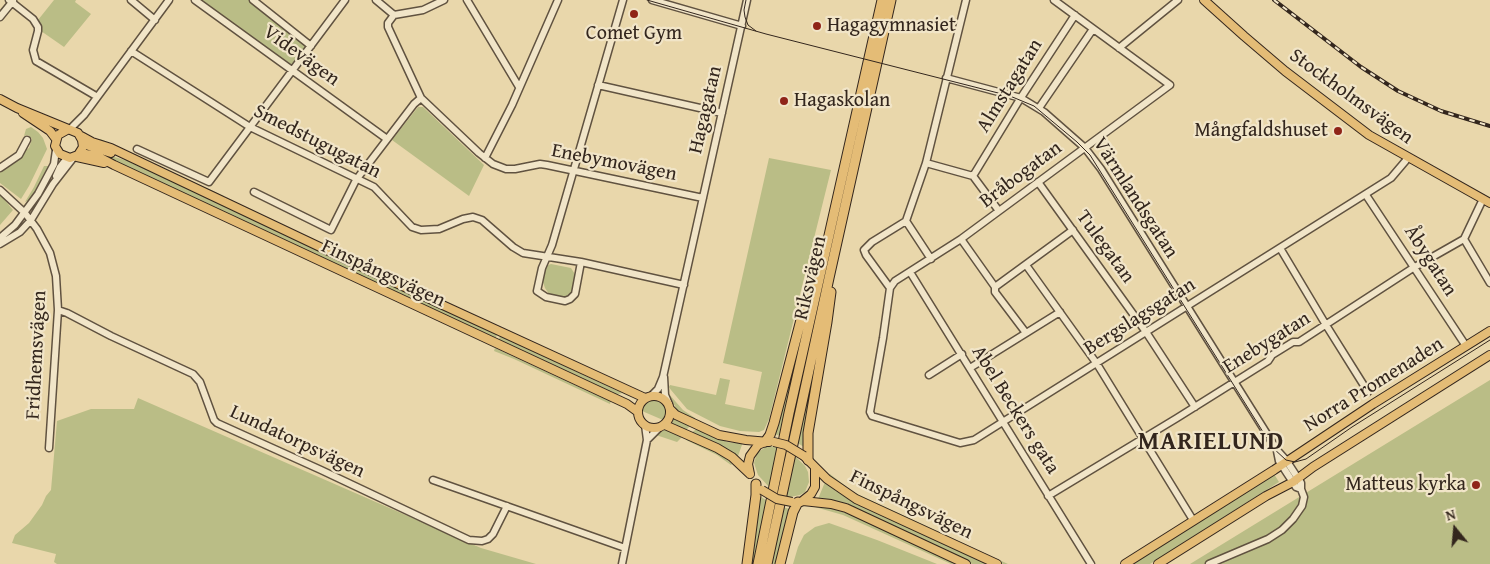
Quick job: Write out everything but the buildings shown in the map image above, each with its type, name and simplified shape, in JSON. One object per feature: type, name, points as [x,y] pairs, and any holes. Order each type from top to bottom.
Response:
[{"type":"highway","name":"Riksvägen","points":[[758,564],[789,414],[882,0]]},
{"type":"highway","name":"Riksvägen","points":[[767,564],[891,0]]},
{"type":"highway","points":[[769,442],[802,316],[824,258]]},
{"type":"highway","points":[[806,458],[808,433],[827,322],[832,264]]},
{"type":"highway","points":[[746,564],[756,495],[759,487]]},
{"type":"highway","points":[[780,564],[790,522],[798,502]]},
{"type":"main road","name":"Stockholmsvägen","points":[[1204,0],[1244,36],[1329,106],[1369,135],[1486,201]]},
{"type":"main road","name":"Finspångsvägen","points":[[0,99],[68,130],[93,148],[137,161],[436,302],[648,397]]},
{"type":"main road","name":"Finspångsvägen","points":[[18,108],[50,131],[56,139]]},
{"type":"main road","points":[[56,150],[56,139],[60,133],[68,130]]},
{"type":"main road","points":[[74,156],[81,138]]},
{"type":"main road","name":"Finspångsvägen","points":[[56,150],[60,154],[97,156],[627,404],[638,412]]},
{"type":"main road","name":"Norra Promenaden","points":[[1125,564],[1490,331]]},
{"type":"main road","name":"Norra Promenaden","points":[[1158,564],[1490,355]]},
{"type":"main road","points":[[657,395],[663,397],[670,407],[676,415],[719,435],[786,445],[806,458],[816,469],[816,487],[798,502],[777,499],[759,487],[750,474],[732,457],[717,448],[662,426],[649,428],[644,425],[639,417],[638,412],[642,401],[648,397],[657,395]]},
{"type":"main road","points":[[662,426],[671,415],[670,407]]},
{"type":"main road","points":[[750,474],[748,464],[754,449],[769,442]]},
{"type":"main road","name":"Finspångsvägen","points":[[816,469],[856,499],[997,564]]},
{"type":"main road","name":"Finspångsvägen","points":[[798,502],[831,504],[846,508],[963,563]]},
{"type":"street","points":[[131,0],[155,20]]},
{"type":"street","points":[[68,130],[84,115],[96,96],[169,0]]},
{"type":"street","name":"Videvägen","points":[[196,0],[387,139]]},
{"type":"street","points":[[253,0],[311,46]]},
{"type":"street","points":[[137,149],[209,182],[292,69],[346,0]]},
{"type":"street","points":[[376,0],[394,15],[423,10],[444,0]]},
{"type":"street","points":[[467,0],[519,87]]},
{"type":"street","points":[[485,158],[495,140],[558,0]]},
{"type":"street","points":[[581,262],[574,294],[570,299],[546,297],[537,291],[542,268],[552,245],[623,0]]},
{"type":"street","points":[[652,0],[742,26]]},
{"type":"street","name":"Hagagatan","points":[[648,397],[658,389],[664,373],[748,0]]},
{"type":"street","points":[[890,288],[864,250],[867,246],[906,221],[926,164],[966,0]]},
{"type":"street","points":[[1054,0],[1119,48],[1178,0]]},
{"type":"street","points":[[0,17],[11,1],[33,19],[38,27],[33,50],[36,61],[96,96]]},
{"type":"street","name":"Enebymovägen","points":[[394,15],[388,23],[388,28],[421,98],[493,164],[506,169],[540,164],[703,198]]},
{"type":"street","name":"Almstagatan","points":[[973,176],[1075,15]]},
{"type":"street","points":[[1039,108],[1093,29]]},
{"type":"street","name":"Bråbogatan","points":[[890,288],[895,281],[961,239],[1170,85],[1119,48]]},
{"type":"street","name":"Smedstugugatan","points":[[131,51],[250,127],[374,188],[412,227],[421,230],[438,229],[473,217],[482,220],[512,247],[531,256],[547,256],[581,262],[684,284]]},
{"type":"street","name":"Värmlandsgatan","points":[[946,78],[1021,98],[1039,108],[1086,148],[1277,450],[1294,478],[1296,487],[1301,489],[1304,497],[1302,506],[1282,530],[1268,539],[1209,564]]},
{"type":"street","points":[[598,85],[722,113]]},
{"type":"street","points":[[254,192],[331,230],[356,180],[414,104],[421,98]]},
{"type":"street","points":[[81,138],[84,115]]},
{"type":"street","points":[[0,168],[19,155],[27,140]]},
{"type":"street","points":[[0,238],[25,213],[54,164],[56,150]]},
{"type":"street","points":[[0,244],[20,232],[32,220],[53,184],[60,167],[74,156]]},
{"type":"street","name":"Bergslagsgatan","points":[[890,288],[870,412],[872,416],[960,443],[974,440],[1366,195],[1391,178],[1408,158]]},
{"type":"street","points":[[926,164],[973,176],[999,211]]},
{"type":"street","name":"Tulegatan","points":[[1038,182],[1146,332],[1195,407]]},
{"type":"street","name":"Fridhemsvägen","points":[[0,190],[32,220],[50,253],[56,276],[58,310],[50,448]]},
{"type":"street","name":"Åbygatan","points":[[1366,195],[1466,346]]},
{"type":"street","points":[[1486,201],[1464,239],[1490,283]]},
{"type":"street","points":[[906,221],[931,259]]},
{"type":"street","points":[[995,287],[1073,230]]},
{"type":"street","points":[[961,239],[995,287],[995,292],[1026,334]]},
{"type":"street","name":"Enebygatan","points":[[1048,496],[1195,407],[1268,361],[1272,355],[1293,342],[1299,342],[1326,326],[1333,319],[1413,268],[1464,239]]},
{"type":"street","points":[[1280,248],[1368,392]]},
{"type":"street","points":[[1026,265],[1096,364],[1193,520]]},
{"type":"street","name":"Abel Beckers gata","points":[[910,272],[1091,564]]},
{"type":"street","name":"Lundatorpsvägen","points":[[58,310],[193,374],[200,382],[217,424],[321,470],[469,540],[482,541],[488,539],[507,506]]},
{"type":"street","points":[[970,368],[1060,312]]},
{"type":"street","points":[[929,375],[962,354]]},
{"type":"street","name":"Hagagatan","points":[[664,373],[665,395],[670,407]]},
{"type":"street","points":[[622,564],[647,440],[644,425]]},
{"type":"street","points":[[647,440],[662,426]]},
{"type":"street","points":[[433,480],[625,548]]},
{"type":"green space","points":[[54,0],[76,0],[75,2],[91,14],[64,47],[41,31],[38,20]]},
{"type":"green space","points":[[201,0],[249,0],[307,47],[292,66]]},
{"type":"green space","points":[[870,68],[872,68],[790,439],[787,438]]},
{"type":"green space","points":[[418,107],[423,107],[484,165],[469,196],[392,140]]},
{"type":"green space","points":[[31,127],[43,138],[47,149],[21,199],[0,183],[0,171],[17,161],[24,151],[29,148],[32,139],[28,135],[24,136],[26,129]]},
{"type":"green space","points":[[100,139],[224,196],[223,198],[98,140]]},
{"type":"green space","points":[[95,151],[128,161],[497,334],[495,341],[95,153]]},
{"type":"green space","points":[[769,158],[831,170],[769,419],[764,430],[759,432],[740,431],[720,426],[687,409],[669,387],[670,385],[716,395],[720,378],[730,380],[725,404],[754,410],[762,372],[723,363]]},
{"type":"green space","points":[[44,166],[50,166],[32,199],[25,202],[34,187]]},
{"type":"green space","points":[[0,194],[13,210],[0,225]]},
{"type":"green space","points":[[551,264],[571,268],[576,276],[572,292],[568,296],[562,298],[549,294],[545,288],[543,282],[546,266]]},
{"type":"green space","points":[[809,303],[781,436],[774,434]]},
{"type":"green space","points":[[827,308],[804,447],[796,442]]},
{"type":"green space","points":[[500,336],[622,393],[613,396],[498,342]]},
{"type":"green space","points":[[495,348],[611,400],[610,404],[494,351]]},
{"type":"green space","points":[[1490,380],[1490,564],[1190,564]]},
{"type":"green space","points":[[668,393],[683,410],[695,418],[693,421],[678,412]]},
{"type":"green space","points":[[138,398],[481,548],[536,564],[57,564],[54,562],[56,554],[12,543],[15,535],[29,523],[51,490],[57,421],[91,409],[134,409]]},
{"type":"green space","points":[[651,400],[658,400],[664,405],[666,411],[663,420],[642,411],[645,404]]},
{"type":"green space","points":[[674,416],[691,425],[686,430],[671,423]]},
{"type":"green space","points":[[698,428],[727,442],[743,442],[738,456],[691,433]]},
{"type":"green space","points":[[664,430],[683,436],[677,442],[656,435]]},
{"type":"green space","points":[[687,438],[720,454],[732,464],[686,440]]},
{"type":"green space","points":[[767,446],[778,447],[770,488],[758,475],[754,463],[757,453]]},
{"type":"green space","points":[[793,454],[805,466],[809,482],[805,492],[790,497],[784,496]]},
{"type":"green space","points":[[830,474],[853,492],[1008,564],[1003,564],[854,494],[828,476]]},
{"type":"green space","points":[[1274,474],[1279,482],[1150,564],[1132,564]]},
{"type":"green space","points":[[825,482],[852,501],[988,564],[972,564],[856,510],[818,499]]},
{"type":"green space","points":[[760,496],[767,501],[755,564],[750,564]]},
{"type":"green space","points":[[815,506],[826,507],[849,514],[956,564],[951,564],[843,515]]},
{"type":"green space","points":[[782,507],[790,509],[776,564],[771,564]]},
{"type":"green space","points":[[829,523],[937,564],[793,564],[804,535],[815,527]]},
{"type":"tram line","points":[[647,0],[766,34],[1010,96],[1034,106],[1090,155],[1273,448],[1286,460],[1295,462],[1306,459],[1352,427],[1490,340]]},
{"type":"tram line","points":[[746,0],[745,17],[748,25],[756,31]]},
{"type":"railway","points":[[1274,0],[1361,67],[1398,91],[1441,111],[1490,126]]},
{"type":"place","name":"Comet Gym","points":[[634,14]]},
{"type":"place","name":"Hagagymnasiet","points":[[817,26]]},
{"type":"place","name":"Hagaskolan","points":[[784,101]]},
{"type":"place","name":"Mångfaldshuset","points":[[1338,131]]},
{"type":"place","name":"Matteus kyrka","points":[[1476,485]]},
{"type":"district","name":"MARIELUND","points":[[1211,443]]}]
